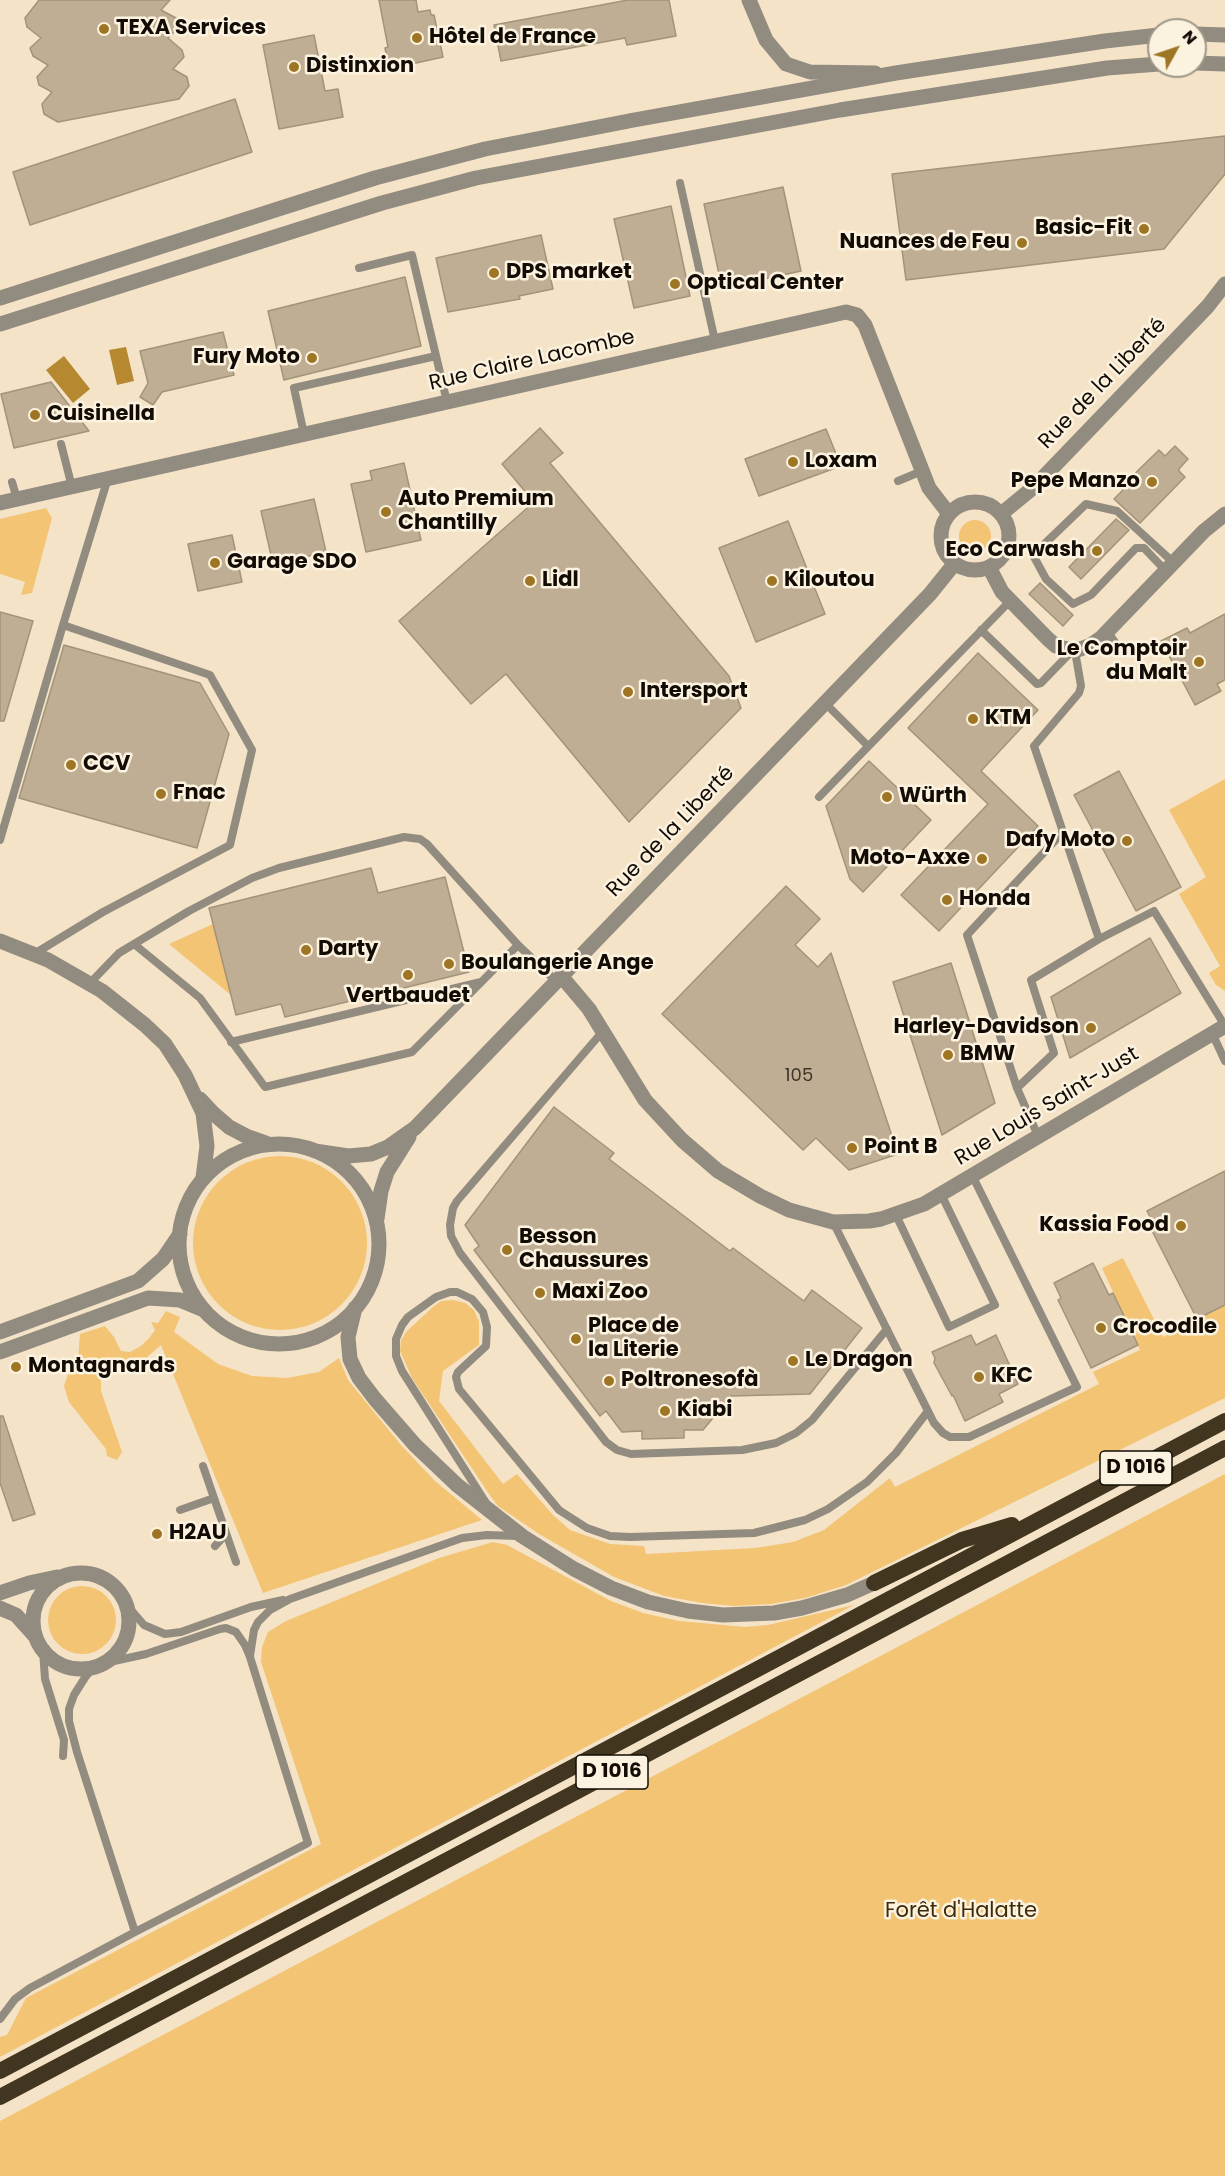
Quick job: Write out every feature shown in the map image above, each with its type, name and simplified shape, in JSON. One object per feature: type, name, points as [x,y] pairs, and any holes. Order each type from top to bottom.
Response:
[{"type":"highway","name":"D 1016","points":[[0,2072],[1225,1420]]},
{"type":"highway","name":"D 1016","points":[[0,2097],[1225,1448]]},
{"type":"highway","points":[[874,1583],[962,1540],[1048,1515]]},
{"type":"street","points":[[749,0],[760,31],[772,50],[794,69],[819,73],[896,73]]},
{"type":"street","points":[[1207,34],[1225,35]]},
{"type":"street","points":[[0,298],[365,181],[448,158],[558,134],[896,73],[1147,36]]},
{"type":"street","points":[[1207,63],[1225,64]]},
{"type":"street","points":[[0,324],[382,203],[476,178],[840,110],[1107,68],[1147,64]]},
{"type":"street","name":"Rue de la Liberté","points":[[1001,514],[1034,487],[1208,306],[1225,284]]},
{"type":"street","name":"Rue de la Liberté","points":[[1208,306],[1225,293]]},
{"type":"street","name":"Rue Claire Lacombe","points":[[0,503],[852,312],[865,325],[931,492],[950,514]]},
{"type":"street","points":[[978,502],[993,507],[1001,514],[1008,527],[1008,543],[1002,557],[989,567],[969,570],[955,563],[945,552],[941,537],[942,527],[950,514],[962,505],[978,502]]},
{"type":"street","points":[[989,567],[997,584],[1010,601],[1056,646],[1073,651],[1091,645],[1107,631],[1211,523],[1225,514]]},
{"type":"street","name":"Rue de la Liberté","points":[[315,1151],[348,1156],[371,1154],[388,1147],[415,1128],[930,594],[955,563]]},
{"type":"street","points":[[0,941],[34,954],[90,983],[114,999],[155,1034],[173,1055],[195,1092],[203,1113],[207,1136],[207,1157],[203,1178]]},
{"type":"street","name":"Rue Louis Saint-Just","points":[[559,980],[583,1000],[638,1089],[676,1135],[708,1163],[745,1187],[803,1215],[833,1222],[869,1221],[896,1215],[924,1204],[1220,1028]]},
{"type":"street","points":[[195,1092],[229,1127],[246,1136],[270,1144]]},
{"type":"street","name":"Rue de la Liberté","points":[[377,1225],[381,1191],[387,1172],[415,1128]]},
{"type":"street","points":[[270,1144],[293,1145],[315,1151],[336,1162],[353,1177],[366,1196],[377,1225],[378,1247],[375,1269],[368,1289],[355,1308],[338,1324],[304,1340],[280,1343],[257,1341],[236,1333],[216,1321],[195,1298],[185,1278],[180,1256],[180,1234],[187,1204],[203,1178],[233,1155],[270,1144]]},
{"type":"street","points":[[0,1332],[138,1281],[163,1259],[180,1234]]},
{"type":"street","points":[[0,1352],[148,1298],[180,1300],[204,1310]]},
{"type":"street","points":[[355,1308],[348,1347],[353,1368],[415,1445],[495,1517],[574,1569],[611,1588],[648,1602],[688,1611],[723,1615],[789,1611],[831,1600],[874,1583]]},
{"type":"street","points":[[0,1593],[29,1583],[83,1573],[100,1577],[115,1587],[125,1603],[129,1619],[126,1636],[118,1652],[99,1665],[77,1669],[51,1658],[22,1620],[8,1610],[0,1608]]},
{"type":"street","points":[[40,1644],[33,1616],[39,1598],[50,1584],[65,1575]]},
{"type":"lane","points":[[680,183],[715,342]]},
{"type":"lane","points":[[359,268],[412,255],[447,402]]},
{"type":"lane","points":[[304,434],[294,388],[436,356]]},
{"type":"lane","points":[[61,444],[72,487]]},
{"type":"lane","points":[[898,481],[922,471]]},
{"type":"lane","points":[[0,840],[108,478]]},
{"type":"lane","points":[[12,482],[16,499]]},
{"type":"lane","points":[[1086,504],[1117,511],[1169,566],[1144,548],[1136,548],[1091,595],[1073,604],[1046,579],[1033,555],[1086,504]]},
{"type":"lane","points":[[819,797],[1010,601]]},
{"type":"lane","points":[[34,954],[103,912],[230,845],[252,750],[210,675],[63,626]]},
{"type":"lane","points":[[981,630],[1037,684],[1041,683],[1073,651]]},
{"type":"lane","points":[[1107,631],[1120,649]]},
{"type":"lane","points":[[1073,651],[1081,686],[1079,693],[1034,746],[1099,939]]},
{"type":"lane","points":[[825,703],[868,746]]},
{"type":"lane","points":[[1038,1136],[1017,1088],[967,935],[1063,832]]},
{"type":"lane","points":[[90,983],[113,959],[134,944],[203,904],[268,871],[404,837],[420,839],[427,844],[518,945],[559,980]]},
{"type":"lane","points":[[1017,1088],[1054,1053],[1031,980],[1099,939],[1154,911],[1220,1028],[1225,1061]]},
{"type":"lane","points":[[134,944],[200,998],[265,1087],[412,1052],[518,945]]},
{"type":"lane","points":[[231,1041],[482,982]]},
{"type":"lane","points":[[603,1031],[457,1200],[450,1225],[451,1236],[460,1254],[606,1442],[617,1450],[631,1454],[742,1450],[776,1443],[796,1433],[812,1420],[887,1329]]},
{"type":"lane","points":[[833,1222],[934,1423],[950,1437],[962,1438],[980,1433],[1077,1387],[972,1176]]},
{"type":"lane","points":[[896,1215],[950,1327],[959,1323],[995,1305],[941,1194]]},
{"type":"lane","points":[[495,1517],[402,1371],[396,1356],[398,1332],[408,1317],[436,1297],[450,1292],[457,1292],[472,1299],[483,1312],[487,1327],[486,1346],[458,1372],[456,1377],[459,1389],[559,1510],[587,1528],[610,1536],[741,1534],[805,1521],[828,1509],[867,1482],[896,1453],[928,1412]]},
{"type":"lane","points":[[203,1466],[236,1562]]},
{"type":"lane","points":[[180,1510],[214,1497]]},
{"type":"lane","points":[[215,1546],[226,1534]]},
{"type":"lane","points":[[125,1603],[144,1625],[165,1634],[181,1632],[251,1607],[290,1599],[462,1538],[487,1535],[522,1536]]},
{"type":"lane","points":[[250,1657],[254,1630],[258,1622],[270,1610],[290,1599]]},
{"type":"lane","points":[[0,2019],[15,1999],[30,1988],[308,1843],[250,1657],[241,1638],[236,1632],[226,1628],[146,1654],[99,1665],[86,1676],[74,1695],[69,1709],[69,1721],[77,1752],[135,1932]]},
{"type":"lane","points":[[40,1644],[45,1679],[64,1740],[63,1756]]},
{"type":"green space","points":[[46,508],[52,518],[32,593],[21,595],[25,582],[0,574],[0,519]]},
{"type":"green space","points":[[975,520],[986,525],[991,536],[986,547],[975,552],[964,547],[959,536],[964,525]]},
{"type":"green space","points":[[1225,779],[1225,991],[1216,985],[1209,973],[1220,966],[1179,894],[1206,877],[1169,810]]},
{"type":"green space","points":[[213,924],[232,996],[169,944]]},
{"type":"green space","points":[[280,1156],[313,1163],[328,1171],[341,1182],[352,1195],[360,1210],[367,1243],[360,1276],[352,1291],[341,1304],[328,1315],[313,1323],[280,1330],[247,1323],[232,1315],[219,1304],[208,1291],[200,1276],[193,1243],[200,1210],[208,1195],[219,1182],[232,1171],[247,1163]]},
{"type":"green space","points":[[1123,1258],[1163,1337],[1225,1305],[1225,1398],[846,1585],[805,1598],[771,1604],[734,1606],[664,1596],[614,1577],[539,1534],[498,1506],[412,1378],[400,1351],[401,1340],[407,1331],[441,1301],[453,1300],[465,1303],[474,1310],[479,1322],[479,1345],[443,1371],[439,1401],[503,1484],[517,1474],[553,1515],[570,1530],[610,1544],[644,1546],[646,1554],[755,1548],[793,1542],[824,1530],[890,1478],[895,1487],[1099,1384],[1093,1372],[1140,1350],[1102,1268]]},
{"type":"green space","points":[[166,1311],[180,1317],[174,1332],[218,1364],[252,1376],[287,1378],[319,1372],[339,1358],[348,1380],[401,1445],[435,1481],[482,1520],[263,1593],[161,1345],[138,1365],[115,1368],[101,1377],[101,1391],[122,1452],[117,1460],[107,1456],[106,1449],[69,1402],[64,1386],[71,1365],[78,1360],[80,1334],[105,1326],[121,1351],[130,1352],[150,1337],[155,1330],[151,1322],[158,1323]]},
{"type":"green space","name":"Forêt d'Halatte","points":[[1225,1474],[1225,2176],[0,2176],[0,2121]]},
{"type":"green space","points":[[493,1542],[507,1545],[611,1601],[643,1613],[679,1621],[745,1627],[768,1625],[854,1605],[0,2057],[0,2037],[7,2035],[26,1998],[321,1844],[261,1662],[262,1647],[268,1632],[286,1621],[439,1558]]},
{"type":"green space","points":[[82,1586],[95,1589],[106,1596],[113,1607],[116,1620],[113,1633],[106,1644],[95,1651],[82,1654],[69,1651],[58,1644],[51,1633],[48,1620],[51,1607],[58,1596],[69,1589]]},
{"type":"shaded area","points":[[126,347],[134,381],[117,385],[109,350]]},
{"type":"shaded area","points":[[64,356],[90,389],[73,403],[46,370]]},
{"type":"building","points":[[39,0],[170,0],[161,10],[176,18],[178,28],[168,38],[182,50],[184,57],[173,69],[187,77],[189,86],[179,99],[58,122],[44,114],[42,104],[52,92],[39,85],[37,77],[48,65],[33,56],[30,48],[41,38],[27,27],[25,18]]},
{"type":"building","name":"Hôtel de France","points":[[379,0],[416,0],[418,12],[430,10],[431,15],[434,15],[443,57],[389,69],[385,48],[388,47]]},
{"type":"building","points":[[628,0],[669,0],[676,36],[627,45],[625,38],[501,61],[494,25]]},
{"type":"building","name":"Distinxion","points":[[314,35],[325,91],[338,89],[343,117],[279,129],[263,45]]},
{"type":"building","points":[[235,99],[252,152],[30,225],[13,172]]},
{"type":"building","points":[[1225,136],[1225,174],[1164,249],[906,280],[892,174]]},
{"type":"building","points":[[783,187],[801,271],[722,288],[704,204]]},
{"type":"building","points":[[671,206],[690,296],[634,308],[614,219]]},
{"type":"building","name":"DPS market","points":[[541,235],[553,289],[519,296],[520,299],[448,312],[436,258]]},
{"type":"building","points":[[405,277],[421,346],[284,380],[268,311]]},
{"type":"building","points":[[223,332],[234,375],[162,392],[153,405],[140,397],[148,383],[140,351]]},
{"type":"building","points":[[51,382],[89,431],[14,448],[1,394]]},
{"type":"building","points":[[540,428],[563,453],[550,463],[729,676],[741,708],[629,822],[506,674],[471,704],[399,621],[534,502],[502,464]]},
{"type":"building","name":"Loxam","points":[[826,429],[841,466],[759,496],[745,459]]},
{"type":"building","name":"Pepe Manzo","points":[[1175,446],[1188,459],[1179,469],[1185,477],[1140,523],[1114,499],[1123,490],[1120,488],[1159,450],[1165,456]]},
{"type":"building","name":"Auto Premium Chantilly","points":[[404,463],[421,540],[366,552],[351,484],[372,480],[370,471]]},
{"type":"building","points":[[314,499],[326,552],[273,564],[261,511]]},
{"type":"building","name":"Eco Carwash","points":[[1116,519],[1129,530],[1081,579],[1069,567]]},
{"type":"building","name":"Kiloutou","points":[[788,521],[825,614],[756,642],[719,548]]},
{"type":"building","name":"Garage SDO","points":[[232,535],[242,582],[198,591],[188,544]]},
{"type":"building","points":[[1040,583],[1073,615],[1063,626],[1029,594]]},
{"type":"building","points":[[0,612],[33,621],[4,721],[0,721]]},
{"type":"building","name":"Le Comptoir du Malt","points":[[1225,614],[1225,680],[1217,684],[1221,691],[1195,705],[1161,641],[1187,628],[1190,633]]},
{"type":"building","points":[[64,645],[200,683],[229,734],[197,848],[19,798]]},
{"type":"building","points":[[978,653],[1038,710],[981,771],[1038,826],[939,931],[901,895],[988,804],[908,728]]},
{"type":"building","points":[[869,761],[931,820],[863,892],[850,879],[826,806]]},
{"type":"building","name":"Dafy Moto","points":[[1119,771],[1181,887],[1136,911],[1074,795]]},
{"type":"building","points":[[371,868],[378,893],[445,877],[469,972],[285,1017],[281,1004],[236,1015],[209,908]]},
{"type":"building","points":[[786,886],[820,919],[795,945],[818,967],[831,953],[898,1154],[849,1170],[816,1138],[803,1150],[662,1014]]},
{"type":"building","name":"Harley-Davidson","points":[[1150,938],[1181,993],[1070,1058],[1051,997]]},
{"type":"building","name":"BMW","points":[[951,963],[995,1103],[942,1135],[893,982]]},
{"type":"building","points":[[554,1107],[614,1153],[609,1159],[730,1251],[733,1248],[804,1301],[812,1290],[862,1328],[810,1394],[731,1396],[703,1430],[684,1430],[684,1438],[642,1439],[642,1431],[622,1432],[606,1411],[600,1416],[474,1250],[479,1246],[465,1225]]},
{"type":"building","points":[[1225,1171],[1225,1305],[1197,1319],[1147,1221],[1151,1219],[1147,1211]]},
{"type":"building","name":"Crocodile","points":[[1093,1263],[1109,1295],[1113,1293],[1138,1345],[1091,1368],[1058,1300],[1061,1298],[1054,1283]]},
{"type":"building","name":"KFC","points":[[971,1335],[976,1345],[996,1335],[1018,1384],[999,1394],[1003,1402],[965,1421],[934,1363],[935,1358],[932,1352]]},
{"type":"building","points":[[0,1416],[3,1416],[35,1514],[13,1521],[0,1483]]},
{"type":"place","name":"TEXA Services","points":[[104,29]]},
{"type":"place","name":"Hôtel de France","points":[[417,38]]},
{"type":"place","name":"Distinxion","points":[[294,67]]},
{"type":"place","name":"Basic-Fit","points":[[1144,229]]},
{"type":"place","name":"Nuances de Feu","points":[[1022,243]]},
{"type":"place","name":"DPS market","points":[[494,273]]},
{"type":"place","name":"Optical Center","points":[[675,284]]},
{"type":"place","name":"Fury Moto","points":[[312,358]]},
{"type":"place","name":"Cuisinella","points":[[35,415]]},
{"type":"place","name":"Loxam","points":[[793,462]]},
{"type":"place","name":"Pepe Manzo","points":[[1152,482]]},
{"type":"place","name":"Auto Premium Chantilly","points":[[386,512]]},
{"type":"place","name":"Eco Carwash","points":[[1097,551]]},
{"type":"place","name":"Garage SDO","points":[[215,563]]},
{"type":"place","name":"Lidl","points":[[530,581]]},
{"type":"place","name":"Kiloutou","points":[[772,581]]},
{"type":"place","name":"Le Comptoir du Malt","points":[[1199,662]]},
{"type":"place","name":"Intersport","points":[[628,692]]},
{"type":"place","name":"KTM","points":[[973,719]]},
{"type":"place","name":"CCV","points":[[71,765]]},
{"type":"place","name":"Fnac","points":[[161,794]]},
{"type":"place","name":"Würth","points":[[887,797]]},
{"type":"place","name":"Dafy Moto","points":[[1127,841]]},
{"type":"place","name":"Moto-Axxe","points":[[982,859]]},
{"type":"place","name":"Honda","points":[[947,900]]},
{"type":"place","name":"Darty","points":[[306,950]]},
{"type":"place","name":"Boulangerie Ange","points":[[449,964]]},
{"type":"place","name":"Vertbaudet","points":[[408,975]]},
{"type":"place","name":"Harley-Davidson","points":[[1091,1028]]},
{"type":"place","name":"BMW","points":[[948,1055]]},
{"type":"place","name":"Point B","points":[[852,1148]]},
{"type":"place","name":"Kassia Food","points":[[1181,1226]]},
{"type":"place","name":"Besson Chaussures","points":[[507,1250]]},
{"type":"place","name":"Maxi Zoo","points":[[540,1293]]},
{"type":"place","name":"Crocodile","points":[[1101,1328]]},
{"type":"place","name":"Place de la Literie","points":[[576,1339]]},
{"type":"place","name":"Le Dragon","points":[[793,1361]]},
{"type":"place","name":"Montagnards","points":[[16,1367]]},
{"type":"place","name":"KFC","points":[[979,1377]]},
{"type":"place","name":"Poltronesofà","points":[[609,1381]]},
{"type":"place","name":"Kiabi","points":[[665,1411]]},
{"type":"place","name":"H2AU","points":[[157,1534]]}]
